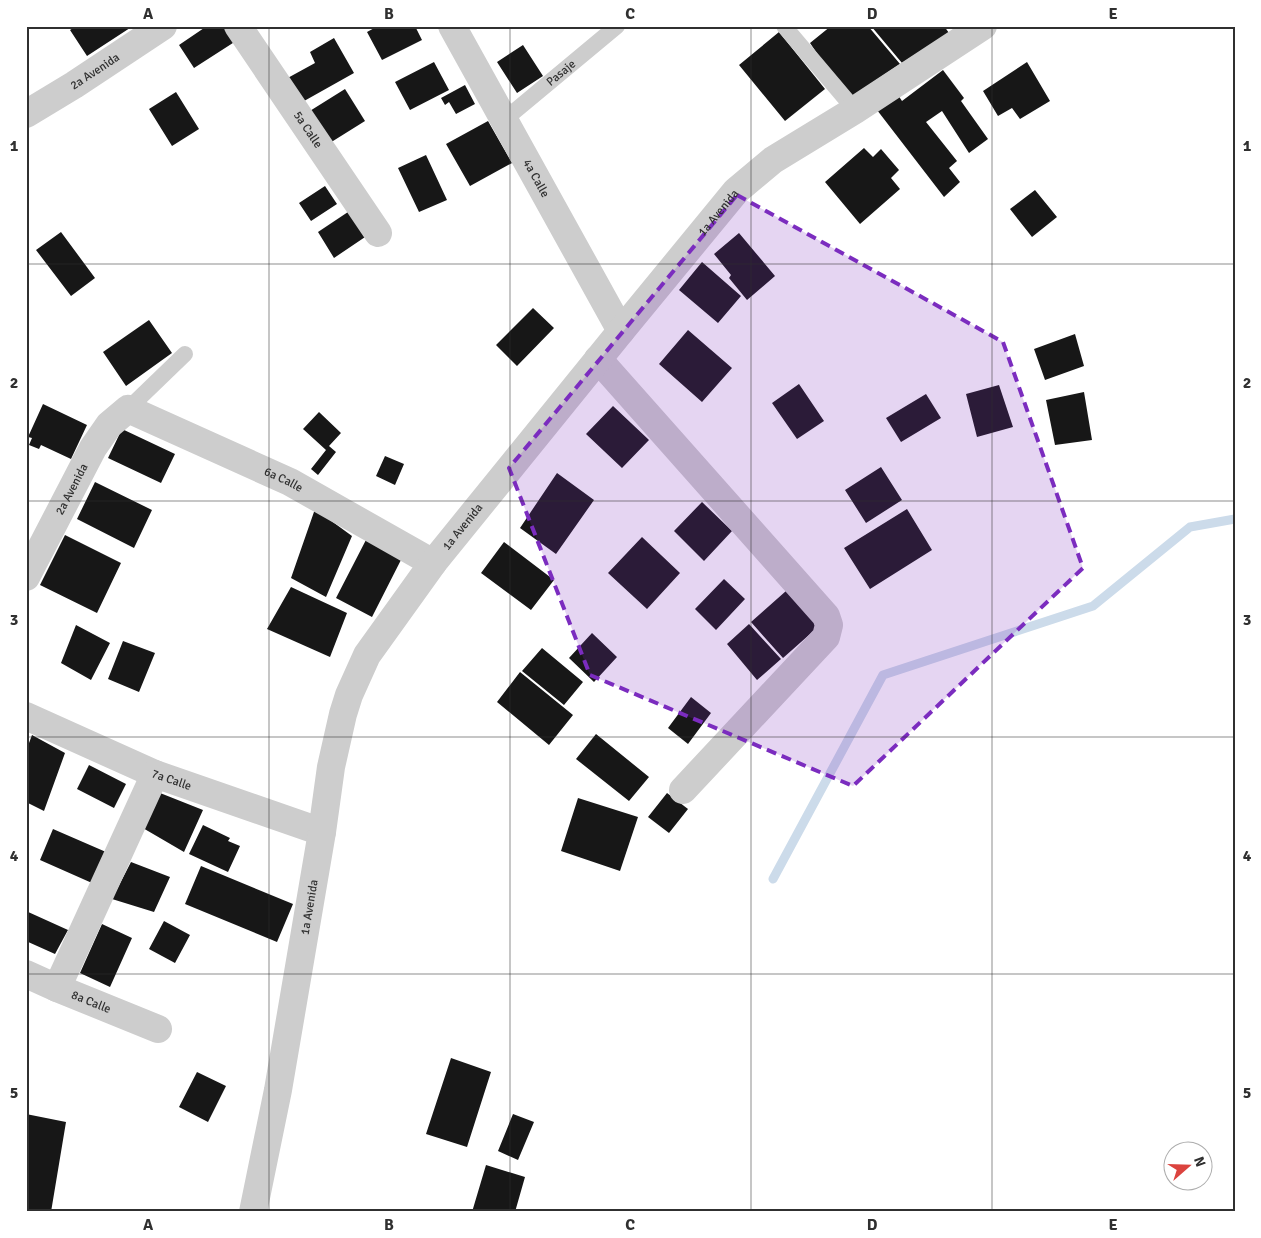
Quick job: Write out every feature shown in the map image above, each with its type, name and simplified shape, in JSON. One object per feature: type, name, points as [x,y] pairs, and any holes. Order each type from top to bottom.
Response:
[{"type":"street","name":"2a Avenida","points":[[26,114],[74,85],[163,26]]},
{"type":"street","name":"5a Calle","points":[[238,26],[378,233]]},
{"type":"street","name":"4a Calle","points":[[452,26],[621,331]]},
{"type":"street","name":"1a Avenida","points":[[252,1212],[278,1090],[322,832],[331,767],[349,695],[368,655],[433,563],[736,191],[773,160],[855,110],[983,26]]},
{"type":"street","points":[[598,359],[826,616],[828,625],[826,637],[683,790]]},
{"type":"street","name":"2a Avenida","points":[[26,577],[93,448],[109,425],[128,409]]},
{"type":"street","name":"6a Calle","points":[[128,409],[290,482],[433,563]]},
{"type":"street","name":"7a Calle","points":[[27,717],[155,774],[322,832]]},
{"type":"street","points":[[57,988],[155,774]]},
{"type":"street","name":"8a Calle","points":[[26,974],[158,1029]]},
{"type":"lane","name":"Pasaje","points":[[504,120],[617,26]]},
{"type":"lane","points":[[784,26],[855,110]]},
{"type":"lane","points":[[128,409],[185,354]]},
{"type":"highlighted area","points":[[737,195],[1003,342],[1083,568],[853,786],[590,675],[509,468]]},
{"type":"building","points":[[76,26],[133,26],[87,56],[70,30]]},
{"type":"building","points":[[207,26],[226,26],[236,41],[194,68],[179,45]]},
{"type":"building","points":[[378,26],[415,26],[422,40],[382,60],[367,32]]},
{"type":"building","points":[[831,26],[868,26],[900,64],[848,99],[810,43]]},
{"type":"building","points":[[871,26],[944,26],[949,33],[902,63]]},
{"type":"building","points":[[779,32],[825,89],[785,121],[739,65]]},
{"type":"building","points":[[334,38],[354,73],[297,105],[284,80],[315,63],[310,52]]},
{"type":"building","points":[[523,45],[543,76],[517,93],[497,62]]},
{"type":"building","points":[[434,62],[449,90],[410,110],[395,82]]},
{"type":"building","points":[[1027,62],[1050,101],[1020,119],[1012,108],[998,116],[983,91]]},
{"type":"building","points":[[943,70],[964,98],[961,101],[988,139],[969,153],[942,111],[926,122],[957,161],[949,168],[960,182],[944,197],[877,110],[898,95],[902,101]]},
{"type":"building","points":[[465,85],[475,104],[456,114],[449,102],[445,105],[441,98]]},
{"type":"building","points":[[345,89],[365,121],[325,146],[305,114]]},
{"type":"building","points":[[176,92],[199,129],[172,146],[149,109]]},
{"type":"building","points":[[488,121],[512,163],[470,186],[446,144]]},
{"type":"building","points":[[864,148],[873,157],[881,149],[899,170],[891,178],[900,189],[860,224],[825,182]]},
{"type":"building","points":[[426,155],[447,200],[419,212],[398,168]]},
{"type":"building","points":[[325,186],[337,204],[311,221],[299,203]]},
{"type":"building","points":[[1035,190],[1057,217],[1032,237],[1010,209]]},
{"type":"building","points":[[354,208],[371,233],[334,258],[318,232]]},
{"type":"building","points":[[61,232],[95,278],[71,296],[36,250]]},
{"type":"building","points":[[739,233],[775,276],[747,300],[729,278],[731,275],[714,254]]},
{"type":"building","points":[[702,262],[741,296],[718,323],[679,290]]},
{"type":"building","points":[[533,308],[554,328],[517,366],[496,345]]},
{"type":"building","points":[[149,320],[172,353],[126,386],[103,352]]},
{"type":"building","points":[[688,330],[732,368],[702,402],[659,364]]},
{"type":"building","points":[[1075,334],[1084,366],[1045,380],[1034,349]]},
{"type":"building","points":[[799,384],[824,421],[797,439],[772,403]]},
{"type":"building","points":[[999,385],[1013,427],[977,437],[966,394]]},
{"type":"building","points":[[1084,392],[1092,440],[1055,445],[1046,400]]},
{"type":"building","points":[[926,394],[941,418],[901,442],[886,418]]},
{"type":"building","points":[[43,404],[87,425],[71,459],[41,445],[39,449],[29,445],[32,438],[28,437]]},
{"type":"building","points":[[613,406],[649,440],[622,468],[586,434]]},
{"type":"building","points":[[319,412],[341,433],[329,446],[336,452],[318,475],[311,469],[326,450],[303,429]]},
{"type":"building","points":[[122,429],[175,454],[161,483],[108,458]]},
{"type":"building","points":[[385,456],[404,464],[395,485],[376,476]]},
{"type":"building","points":[[881,467],[902,500],[866,523],[845,490]]},
{"type":"building","points":[[557,473],[594,500],[556,554],[520,528]]},
{"type":"building","points":[[95,482],[152,510],[134,548],[77,519]]},
{"type":"building","points":[[702,502],[732,531],[704,561],[674,531]]},
{"type":"building","points":[[315,509],[352,536],[326,597],[291,578]]},
{"type":"building","points":[[907,509],[932,550],[870,589],[844,548]]},
{"type":"building","points":[[65,535],[121,563],[97,613],[40,585]]},
{"type":"building","points":[[368,536],[404,554],[372,617],[336,598]]},
{"type":"building","points":[[642,537],[680,573],[647,609],[608,573]]},
{"type":"building","points":[[504,542],[554,580],[531,610],[481,573]]},
{"type":"building","points":[[724,579],[745,599],[716,630],[695,609]]},
{"type":"building","points":[[291,587],[347,613],[330,657],[267,629]]},
{"type":"building","points":[[786,591],[818,627],[783,658],[751,622]]},
{"type":"building","points":[[749,624],[781,659],[757,680],[727,644]]},
{"type":"building","points":[[76,625],[110,643],[91,680],[61,663]]},
{"type":"building","points":[[592,633],[617,657],[594,682],[569,658]]},
{"type":"building","points":[[123,641],[155,653],[139,692],[108,679]]},
{"type":"building","points":[[542,648],[583,682],[564,705],[522,671]]},
{"type":"building","points":[[520,672],[573,715],[549,745],[497,702]]},
{"type":"building","points":[[691,697],[711,713],[688,744],[668,728]]},
{"type":"building","points":[[596,734],[649,777],[629,801],[576,759]]},
{"type":"building","points":[[32,735],[65,753],[44,811],[26,802],[26,751]]},
{"type":"building","points":[[89,765],[126,784],[114,808],[77,789]]},
{"type":"building","points":[[150,789],[203,810],[184,852],[136,824]]},
{"type":"building","points":[[667,793],[688,809],[669,833],[648,817]]},
{"type":"building","points":[[578,798],[638,817],[620,871],[561,851]]},
{"type":"building","points":[[203,825],[230,838],[228,841],[240,846],[228,872],[189,854]]},
{"type":"building","points":[[53,829],[106,852],[92,883],[40,860]]},
{"type":"building","points":[[131,862],[170,877],[154,912],[112,899]]},
{"type":"building","points":[[201,866],[293,904],[277,942],[185,904]]},
{"type":"building","points":[[26,911],[68,930],[55,954],[26,941]]},
{"type":"building","points":[[164,921],[190,935],[175,963],[149,949]]},
{"type":"building","points":[[102,924],[132,938],[110,987],[80,973]]},
{"type":"building","points":[[451,1058],[491,1072],[467,1147],[426,1134]]},
{"type":"building","points":[[197,1072],[226,1086],[208,1122],[179,1107]]},
{"type":"building","points":[[26,1114],[66,1122],[51,1212],[26,1212]]},
{"type":"building","points":[[513,1114],[534,1122],[518,1160],[498,1151]]},
{"type":"building","points":[[486,1165],[525,1177],[515,1212],[472,1212]]},
{"type":"waterway","points":[[773,879],[883,675],[1093,606],[1190,527],[1235,519]]}]
